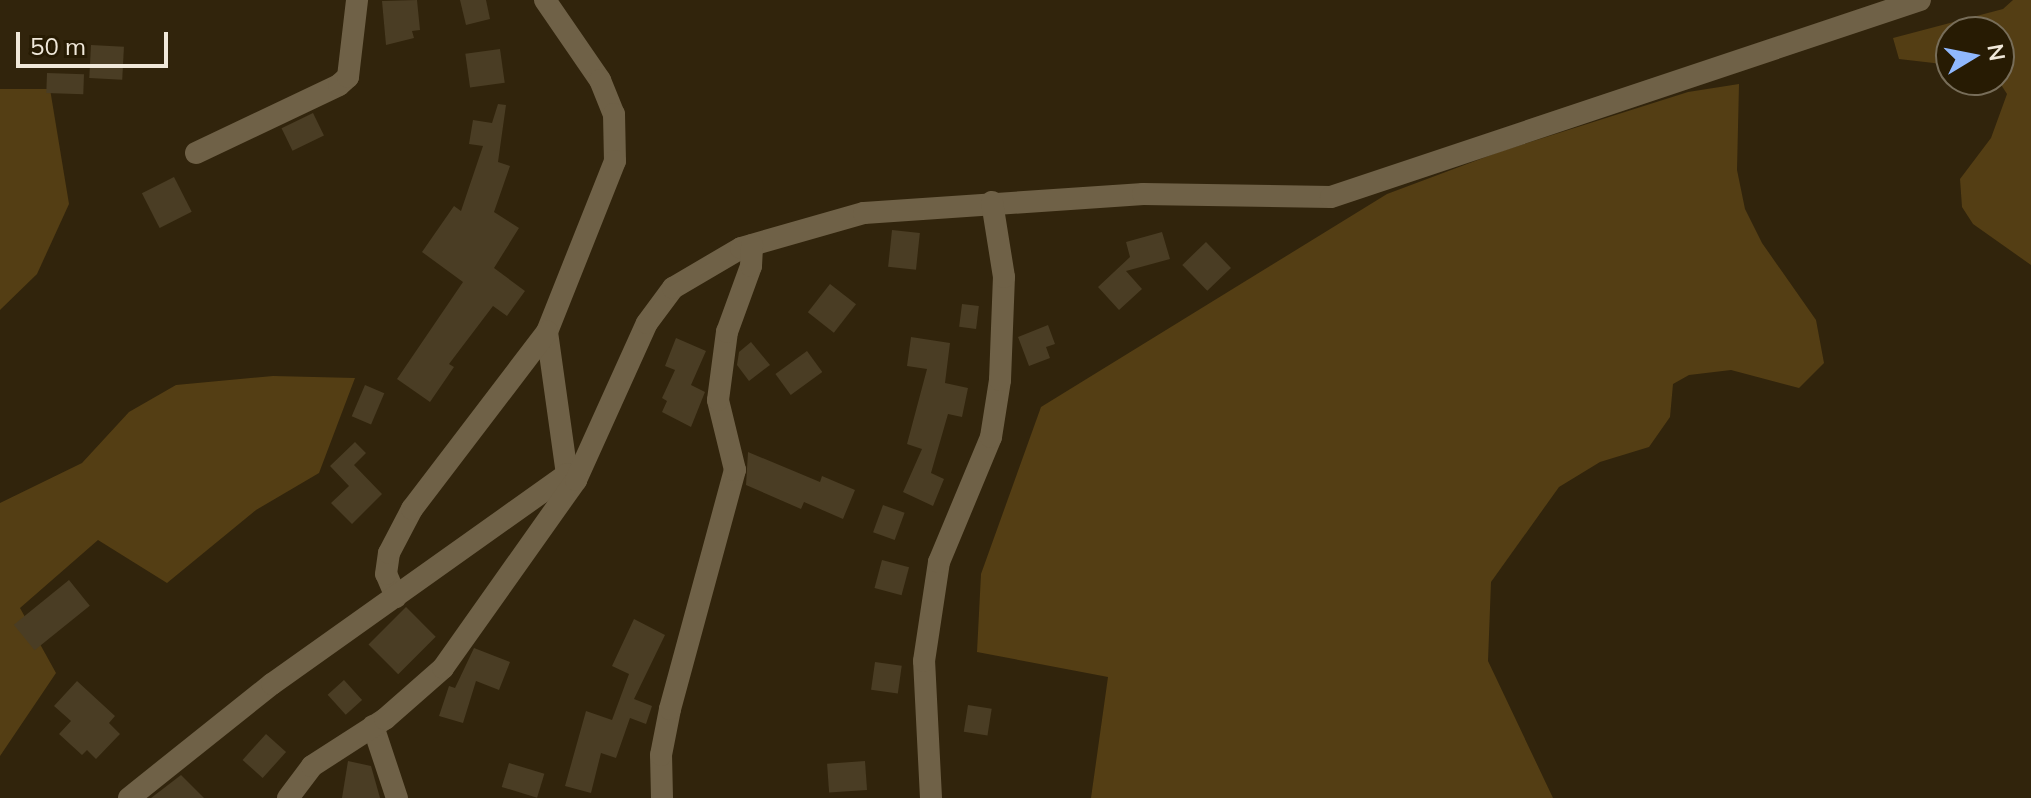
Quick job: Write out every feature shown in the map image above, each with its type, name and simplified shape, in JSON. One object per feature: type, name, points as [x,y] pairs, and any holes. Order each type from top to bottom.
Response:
[{"type":"street","points":[[196,153],[339,85],[348,77],[357,0]]},
{"type":"street","points":[[396,597],[386,574],[389,553],[412,509],[547,332],[615,161],[614,114],[600,80],[545,0]]},
{"type":"street","points":[[288,798],[312,766],[373,726],[443,668],[571,477],[647,323],[673,288],[752,245],[864,213],[992,202],[1143,194],[1331,197],[1920,0]]},
{"type":"street","points":[[931,798],[924,661],[939,562],[991,437],[1000,380],[1004,277],[992,202]]},
{"type":"street","points":[[662,798],[661,755],[670,709],[735,470],[718,400],[727,332],[751,266],[752,245]]},
{"type":"street","points":[[547,332],[571,477]]},
{"type":"street","points":[[129,798],[265,689],[571,477]]},
{"type":"street","points":[[373,726],[397,798]]},
{"type":"shaded area","points":[[2013,0],[2031,0],[2031,265],[1973,224],[1962,207],[1960,179],[1991,138],[2006,96],[2015,96],[2015,16],[1976,16],[2003,9]]},
{"type":"shaded area","points":[[1935,27],[1935,63],[1899,59],[1893,38]]},
{"type":"shaded area","points":[[1739,84],[1737,170],[1745,209],[1762,243],[1816,320],[1824,363],[1799,388],[1731,370],[1689,375],[1673,384],[1670,417],[1649,447],[1600,462],[1559,487],[1491,582],[1488,661],[1553,798],[1091,798],[1108,677],[977,652],[981,574],[1041,407],[1387,194],[1499,152],[1688,92]]},
{"type":"shaded area","points":[[0,89],[50,89],[69,204],[37,274],[0,310]]},
{"type":"shaded area","points":[[273,376],[355,378],[319,473],[256,510],[167,583],[98,540],[20,608],[56,673],[0,756],[0,503],[82,463],[129,412],[176,385]]},
{"type":"building","points":[[417,0],[420,30],[412,31],[414,38],[386,45],[382,1]]},
{"type":"building","points":[[460,0],[486,0],[490,19],[466,25]]},
{"type":"building","points":[[91,45],[124,47],[122,80],[89,78]]},
{"type":"building","points":[[500,49],[505,83],[470,88],[465,54]]},
{"type":"building","points":[[47,73],[84,74],[83,94],[46,93]]},
{"type":"building","points":[[498,104],[506,105],[498,162],[510,166],[494,212],[519,228],[494,268],[525,291],[507,316],[493,306],[449,364],[454,367],[430,402],[397,379],[463,282],[422,252],[454,206],[461,211],[483,146],[469,144],[473,120],[492,123]]},
{"type":"building","points":[[313,113],[324,135],[293,151],[282,128]]},
{"type":"building","points":[[174,177],[192,212],[160,228],[142,193]]},
{"type":"building","points":[[892,230],[920,233],[916,270],[888,267]]},
{"type":"building","points":[[1162,232],[1170,259],[1126,271],[1142,289],[1119,310],[1098,287],[1130,257],[1126,242]]},
{"type":"building","points":[[1206,242],[1231,268],[1207,291],[1182,265]]},
{"type":"building","points":[[830,284],[856,304],[834,333],[808,312]]},
{"type":"building","points":[[962,304],[979,306],[976,329],[959,327]]},
{"type":"building","points":[[1048,325],[1055,344],[1046,347],[1050,358],[1029,366],[1018,337]]},
{"type":"building","points":[[911,337],[950,343],[945,383],[968,388],[962,417],[948,414],[931,473],[944,479],[933,506],[903,492],[922,449],[907,444],[927,369],[907,366]]},
{"type":"building","points":[[676,338],[706,351],[691,385],[705,392],[691,427],[662,412],[667,401],[662,398],[675,370],[665,366]]},
{"type":"building","points":[[751,342],[770,365],[749,381],[737,365],[739,352]]},
{"type":"building","points":[[807,351],[822,372],[791,395],[775,374]]},
{"type":"building","points":[[365,385],[384,393],[371,425],[352,416]]},
{"type":"building","points":[[355,442],[366,453],[354,465],[382,494],[352,524],[331,503],[349,486],[330,466]]},
{"type":"building","points":[[748,452],[820,482],[822,476],[855,490],[843,519],[804,502],[801,509],[746,485]]},
{"type":"building","points":[[883,505],[905,513],[895,540],[873,532]]},
{"type":"building","points":[[882,560],[909,567],[902,595],[874,588]]},
{"type":"building","points":[[69,580],[90,606],[35,650],[14,625]]},
{"type":"building","points":[[406,607],[436,637],[398,674],[369,644]]},
{"type":"building","points":[[634,619],[665,635],[634,699],[652,706],[646,724],[630,718],[616,758],[601,753],[591,793],[565,786],[586,711],[612,720],[629,674],[612,666]]},
{"type":"building","points":[[474,648],[510,662],[499,690],[476,681],[463,723],[439,716],[449,686],[455,688]]},
{"type":"building","points":[[875,662],[902,666],[898,693],[871,690]]},
{"type":"building","points":[[344,680],[362,700],[346,715],[328,695]]},
{"type":"building","points":[[77,681],[115,716],[109,723],[120,734],[96,759],[87,750],[82,755],[59,734],[71,721],[54,706]]},
{"type":"building","points":[[968,705],[992,709],[987,735],[964,732]]},
{"type":"building","points":[[266,734],[286,752],[263,778],[243,760]]},
{"type":"building","points":[[348,761],[371,766],[380,798],[342,798]]},
{"type":"building","points":[[865,761],[867,790],[829,793],[827,764]]},
{"type":"building","points":[[509,763],[544,774],[537,798],[502,787]]},
{"type":"building","points":[[181,775],[204,798],[151,798]]}]
